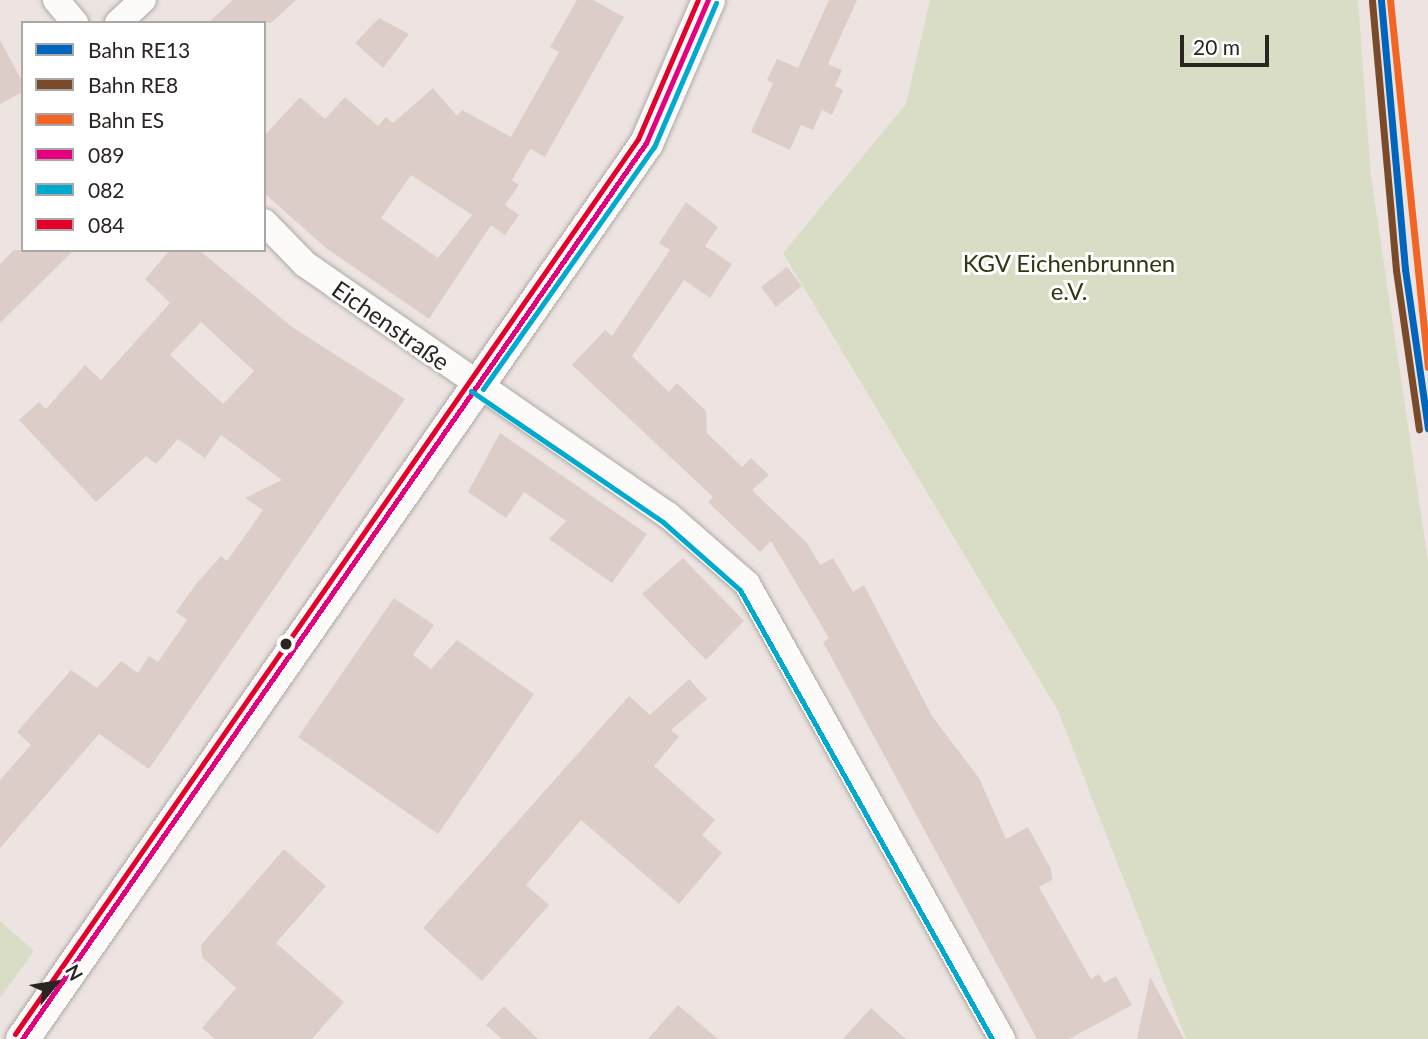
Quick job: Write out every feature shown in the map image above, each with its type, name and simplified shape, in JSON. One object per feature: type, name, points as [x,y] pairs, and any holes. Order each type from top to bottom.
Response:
[{"type":"street","points":[[56,0],[73,21]]},
{"type":"street","points":[[120,21],[143,0]]},
{"type":"street","points":[[22,1039],[646,143],[708,0]]},
{"type":"street","name":"Eichenstraße","points":[[266,224],[305,264],[668,515],[747,584],[1002,1039]]},
{"type":"green space","name":"KGV Eichenbrunnen e.V.","points":[[930,0],[1358,0],[1371,176],[1428,561],[1428,1039],[1186,1039],[1058,711],[783,253],[906,104]]},
{"type":"green space","points":[[0,921],[34,951],[0,998]]},
{"type":"building","points":[[233,0],[296,0],[271,23],[210,21]]},
{"type":"building","points":[[577,0],[593,0],[624,17],[545,157],[530,149],[512,180],[519,185],[505,205],[519,215],[505,235],[491,225],[429,319],[326,248],[266,195],[266,134],[300,97],[325,119],[345,97],[378,126],[386,117],[393,123],[433,88],[457,116],[462,110],[511,137],[559,52],[550,47]],"holes":[[[411,175],[472,215],[438,258],[381,218]]]},
{"type":"building","points":[[829,0],[857,0],[828,64],[842,70],[835,86],[843,90],[832,115],[822,110],[813,130],[801,125],[790,150],[751,132],[773,83],[767,80],[777,59],[798,68]]},
{"type":"building","points":[[379,18],[409,34],[383,68],[355,43]]},
{"type":"building","points":[[0,40],[21,79],[21,93],[0,104]]},
{"type":"building","points":[[686,202],[718,227],[705,246],[732,264],[710,298],[684,280],[632,356],[669,392],[677,383],[706,411],[707,433],[742,467],[751,458],[769,475],[752,490],[807,543],[820,565],[833,558],[853,592],[864,585],[932,716],[979,778],[1006,839],[1028,827],[1051,869],[1052,880],[1039,887],[1091,979],[1099,974],[1104,983],[1116,976],[1132,1005],[1069,1039],[1037,1039],[823,642],[829,638],[771,541],[760,552],[708,502],[713,497],[572,365],[605,330],[612,336],[670,250],[659,243]]},
{"type":"building","points":[[14,250],[72,252],[0,323],[0,264]]},
{"type":"building","points":[[168,252],[201,252],[292,327],[405,399],[149,769],[99,734],[0,848],[0,780],[31,745],[17,732],[71,670],[97,688],[121,661],[138,673],[149,656],[158,662],[187,620],[176,612],[221,556],[227,561],[263,510],[245,498],[282,480],[221,435],[205,458],[178,439],[156,464],[146,456],[96,502],[19,420],[39,402],[46,409],[85,365],[101,380],[170,303],[145,279]],"holes":[[[201,322],[254,371],[223,404],[170,355]]]},
{"type":"building","points":[[787,267],[802,286],[776,307],[761,287]]},
{"type":"building","points":[[500,433],[647,534],[612,583],[549,539],[566,521],[524,492],[506,518],[468,492]]},
{"type":"building","points":[[683,558],[744,621],[706,660],[642,594]]},
{"type":"building","points":[[394,598],[434,625],[413,655],[431,669],[457,640],[534,694],[438,834],[298,737]]},
{"type":"building","points":[[689,679],[707,699],[671,730],[679,737],[654,766],[715,820],[702,835],[722,853],[679,904],[581,820],[526,885],[549,905],[482,981],[423,928],[629,696],[650,715]]},
{"type":"building","points":[[284,849],[326,886],[276,943],[344,1002],[312,1039],[215,1039],[202,1028],[236,988],[202,957],[201,945]]},
{"type":"building","points":[[1150,977],[1184,1039],[1137,1039]]},
{"type":"building","points":[[678,1005],[718,1039],[648,1039]]},
{"type":"building","points":[[504,1006],[538,1039],[502,1039],[486,1025]]},
{"type":"building","points":[[871,1008],[883,1019],[906,1039],[843,1039]]},
{"type":"rail line","name":"RE13","points":[[1381,0],[1405,269],[1428,428]]},
{"type":"rail line","name":"ES","points":[[1390,0],[1428,367]]},
{"type":"rail line","name":"RE8","points":[[1372,1],[1396,270],[1419,429]]},
{"type":"transit line","name":"084","points":[[15,1034],[638,139],[698,0]]},
{"type":"transit line","name":"089","points":[[22,1039],[646,143],[708,0]]},
{"type":"transit line","name":"082","points":[[483,389],[654,147],[716,3]]},
{"type":"transit line","name":"082","points":[[471,391],[663,522],[740,590],[992,1039]]}]
